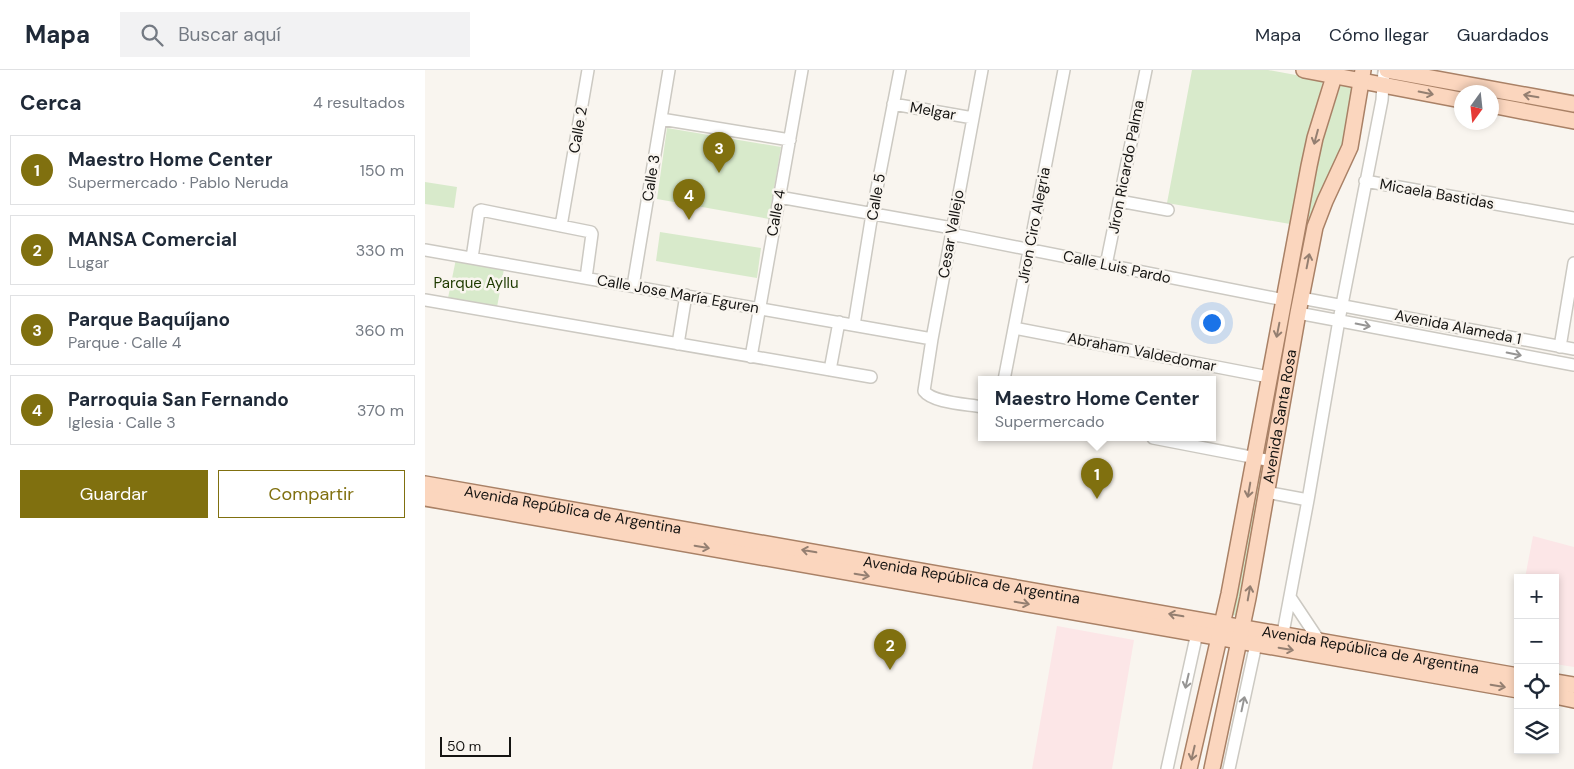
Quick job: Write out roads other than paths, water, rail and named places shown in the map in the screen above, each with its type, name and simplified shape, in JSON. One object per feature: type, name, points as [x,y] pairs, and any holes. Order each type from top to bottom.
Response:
[{"type":"main road","points":[[1305,70],[1362,76],[1385,75],[1574,104]]},
{"type":"main road","name":"Avenida Santa Rosa","points":[[1189,769],[1222,630],[1309,166],[1315,138],[1335,73]]},
{"type":"main road","points":[[1385,75],[1454,98]]},
{"type":"main road","name":"Avenida Santa Rosa","points":[[1212,769],[1241,633],[1298,313],[1319,214],[1351,147],[1362,76]]},
{"type":"main road","points":[[1499,107],[1574,121]]},
{"type":"main road","name":"Avenida República de Argentina","points":[[425,484],[1222,630],[1241,633],[1283,633],[1514,675]]},
{"type":"main road","name":"Avenida República de Argentina","points":[[425,498],[1197,633],[1222,630]]},
{"type":"main road","name":"Avenida República de Argentina","points":[[1241,633],[1256,644],[1514,689]]},
{"type":"main road","points":[[1559,683],[1574,685]]},
{"type":"main road","points":[[1559,697],[1574,700]]},
{"type":"street","name":"Calle 2","points":[[561,226],[588,70]]},
{"type":"street","name":"Calle 3","points":[[633,286],[669,70]]},
{"type":"street","name":"Calle 4","points":[[751,357],[802,70]]},
{"type":"street","name":"Calle 5","points":[[854,325],[872,214],[900,70]]},
{"type":"street","name":"Cesar Vallejo","points":[[978,406],[937,399],[929,396],[924,391],[951,231],[982,70]]},
{"type":"street","name":"Jíron Ciro Alegria","points":[[1005,376],[1064,70]]},
{"type":"street","name":"Jíron Ricardo Palma","points":[[1106,265],[1146,70]]},
{"type":"street","name":"Micaela Bastidas","points":[[1385,75],[1382,100],[1365,181],[1573,215]]},
{"type":"street","name":"Melgar","points":[[893,104],[973,118]]},
{"type":"street","points":[[661,119],[790,140]]},
{"type":"street","points":[[1283,633],[1309,500],[1339,320],[1365,181]]},
{"type":"street","name":"Calle Luis Pardo","points":[[779,197],[872,214],[1106,265],[1284,300]]},
{"type":"street","points":[[1119,201],[1167,210]]},
{"type":"street","points":[[472,258],[479,210],[592,233],[586,278]]},
{"type":"street","name":"Calle Jose María Eguren","points":[[425,250],[932,339]]},
{"type":"street","points":[[1560,347],[1574,262]]},
{"type":"street","points":[[678,344],[686,295]]},
{"type":"street","name":"Avenida Alameda 1","points":[[1301,298],[1574,349]]},
{"type":"street","points":[[425,300],[871,377]]},
{"type":"street","points":[[1298,313],[1574,365]]},
{"type":"street","points":[[830,370],[839,322]]},
{"type":"street","name":"Abraham Valdedomar","points":[[1014,328],[1269,377]]},
{"type":"street","points":[[1466,344],[1470,344],[1472,339],[1473,335],[1470,330]]},
{"type":"street","points":[[1169,441],[1272,461]]},
{"type":"street","points":[[1266,492],[1309,500]]},
{"type":"street","points":[[1290,597],[1318,639]]},
{"type":"street","points":[[1167,769],[1197,633]]},
{"type":"street","points":[[1229,769],[1256,644]]},
{"type":"place","name":"Parque Baquíjano","points":[[719,173]]},
{"type":"place","name":"Parroquia San Fernando","points":[[689,220]]},
{"type":"place","name":"Maestro Home Center","points":[[1097,499]]},
{"type":"place","name":"MANSA Comercial","points":[[890,670]]},
{"type":"park label","name":"Parque Ayllu","points":[[476,283]]}]
